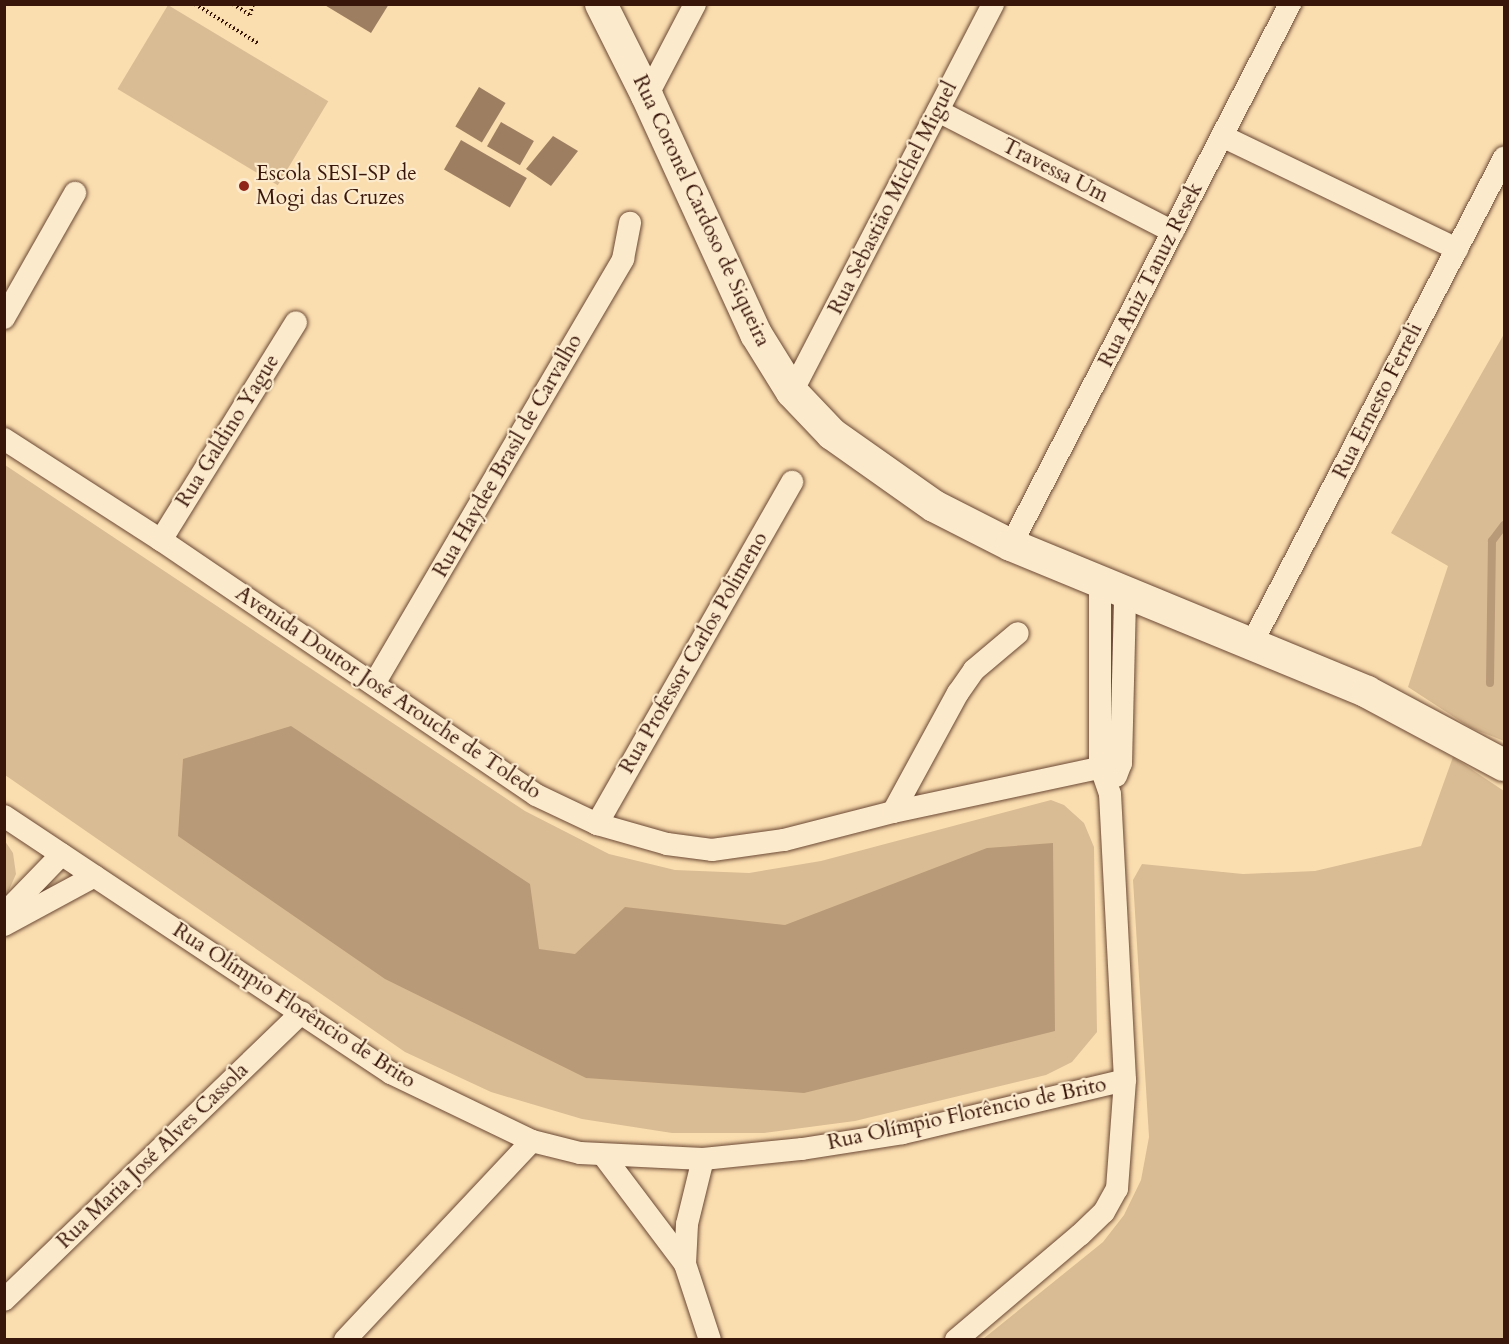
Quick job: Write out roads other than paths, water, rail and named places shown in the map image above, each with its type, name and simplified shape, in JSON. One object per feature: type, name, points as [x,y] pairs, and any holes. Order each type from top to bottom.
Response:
[{"type":"main road","name":"Rua Coronel Cardoso de Siqueira","points":[[601,4],[647,96],[756,334],[792,392],[832,434],[870,464],[934,506],[1011,545],[1113,590],[1367,692],[1504,765]]},
{"type":"street","points":[[647,96],[695,4]]},
{"type":"street","name":"Rua Sebastião Michel Miguel","points":[[792,392],[993,4]]},
{"type":"street","name":"Rua Aniz Tanuz Resek","points":[[1011,545],[1290,4]]},
{"type":"street","name":"Travessa Um","points":[[938,111],[1173,232]]},
{"type":"street","points":[[1222,136],[1457,249]]},
{"type":"street","name":"Rua Ernesto Ferreli","points":[[1252,644],[1504,158]]},
{"type":"street","points":[[4,318],[75,193]]},
{"type":"street","name":"Rua Haydee Brasil de Carvalho","points":[[374,684],[623,259],[630,223]]},
{"type":"street","name":"Rua Galdino Yague","points":[[161,540],[296,322]]},
{"type":"street","name":"Avenida Doutor José Arouche de Toledo","points":[[4,439],[161,540],[536,795],[597,824],[667,844],[712,850],[784,840],[893,812],[1111,764]]},
{"type":"street","name":"Rua Professor Carlos Polimeno","points":[[597,824],[792,482]]},
{"type":"street","points":[[956,1340],[1104,1212],[1117,1189],[1122,1164],[1125,1080],[1110,794],[1113,590]]},
{"type":"street","points":[[893,812],[958,693],[974,670],[1018,633]]},
{"type":"street","name":"Rua Olímpio Florêncio de Brito","points":[[4,816],[391,1073],[532,1141],[603,1155],[703,1159],[802,1149],[903,1133],[1125,1080]]},
{"type":"street","points":[[4,914],[62,854]]},
{"type":"street","points":[[4,925],[95,876]]},
{"type":"street","name":"Rua Maria José Alves Cassola","points":[[4,1300],[302,1012]]},
{"type":"street","points":[[345,1340],[532,1141]]},
{"type":"street","points":[[603,1155],[686,1264]]},
{"type":"street","points":[[703,1159],[687,1224],[686,1264],[710,1340]]},
{"type":"waterway","points":[[1490,683],[1492,541],[1504,525]]},
{"type":"place","name":"Escola SESI-SP de Mogi das Cruzes","points":[[244,186]]}]
